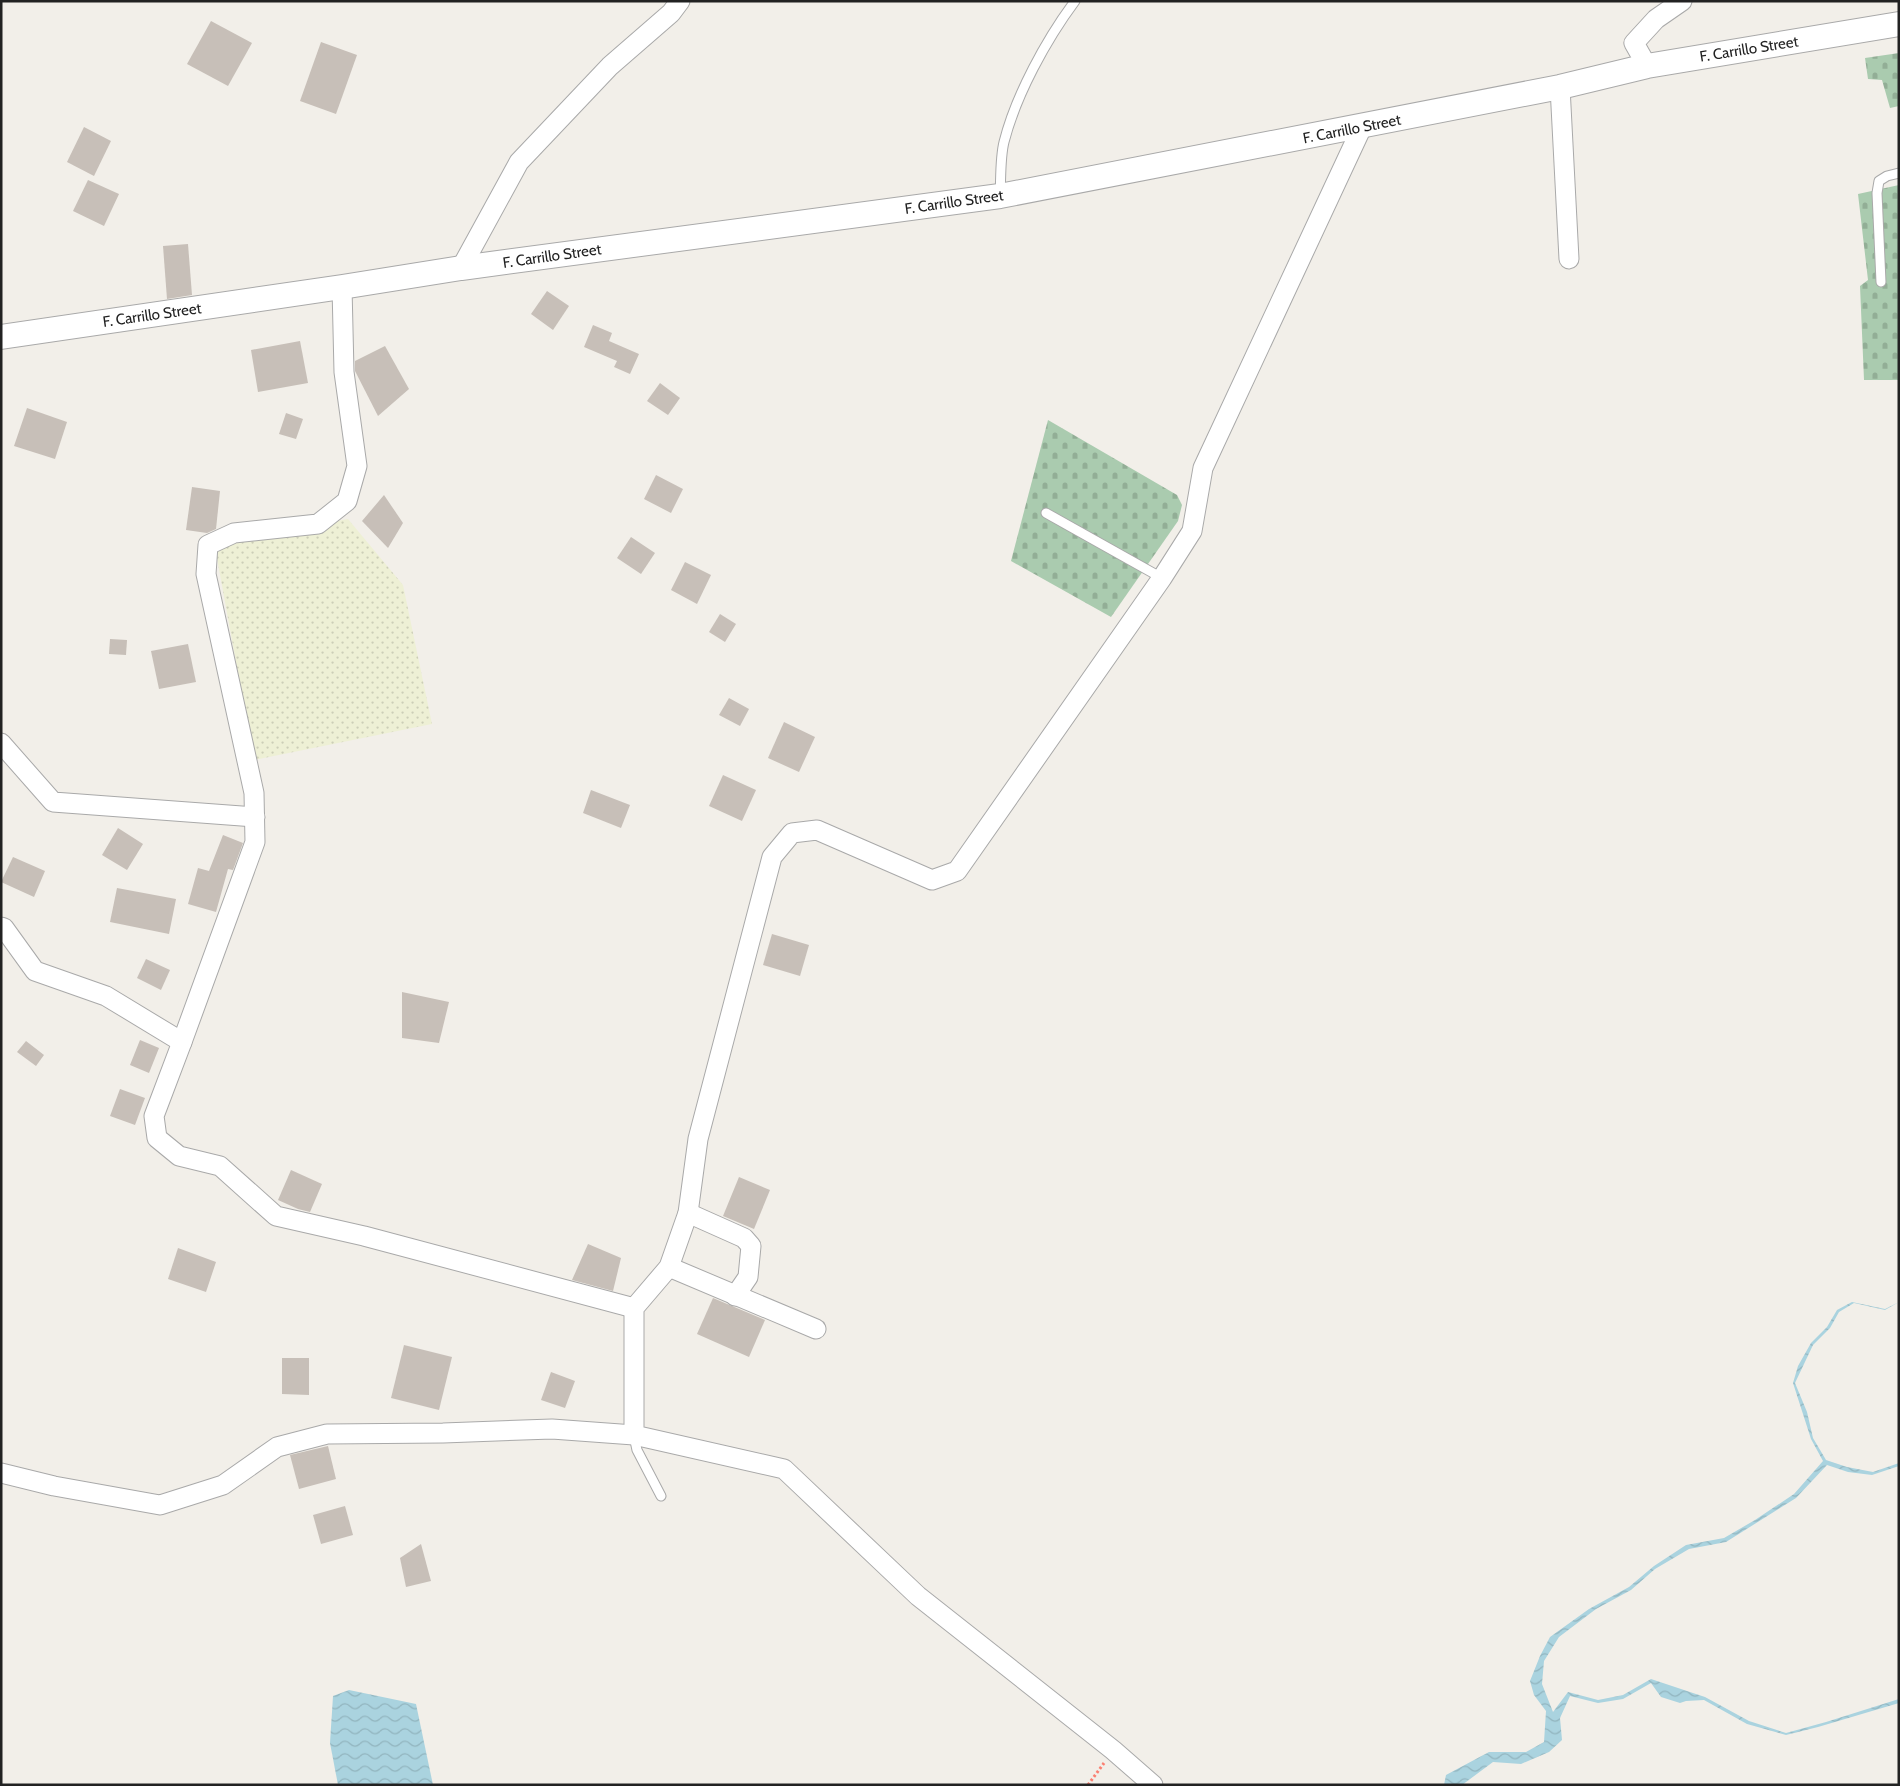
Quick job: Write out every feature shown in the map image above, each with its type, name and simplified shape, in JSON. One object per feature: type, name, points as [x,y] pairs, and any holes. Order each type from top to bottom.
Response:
[{"type":"street","points":[[461,268],[519,162],[610,66],[671,13],[680,1]]},
{"type":"street","points":[[1647,66],[1634,42],[1656,19],[1682,1]]},
{"type":"street","name":"F. Carrillo Street","points":[[1,336],[461,268],[1000,196],[1560,88],[1647,66],[1899,24]]},
{"type":"street","points":[[1560,88],[1569,259]]},
{"type":"street","points":[[634,1435],[634,1308],[669,1267],[688,1213],[698,1139],[772,856],[792,833],[817,830],[932,880],[957,871],[1162,578],[1192,531],[1203,468],[1362,127]]},
{"type":"street","points":[[342,287],[344,372],[357,466],[347,501],[318,524],[234,533],[208,545],[206,574],[254,793],[255,842],[154,1116],[157,1138],[179,1156],[220,1166],[276,1216],[364,1236],[634,1308]]},
{"type":"street","points":[[1,743],[53,802],[255,817]]},
{"type":"street","points":[[1,927],[4,928],[35,971],[106,996],[182,1042]]},
{"type":"street","points":[[688,1213],[744,1238],[751,1246],[748,1277],[735,1296]]},
{"type":"street","points":[[669,1267],[816,1329]]},
{"type":"street","points":[[1,1473],[54,1486],[160,1505],[222,1486],[277,1447],[327,1434],[443,1433],[552,1429],[634,1435],[784,1469],[918,1596],[1113,1750],[1153,1785]]},
{"type":"lane","points":[[1000,196],[1004,143],[1026,81],[1062,18],[1075,1]]},
{"type":"lane","points":[[1881,282],[1878,181],[1899,173]]},
{"type":"lane","points":[[1046,513],[1162,578]]},
{"type":"lane","points":[[634,1435],[637,1450],[661,1496]]},
{"type":"path","points":[[1088,1785],[1113,1750]]},
{"type":"green space","points":[[1899,53],[1899,106],[1890,108],[1882,80],[1868,79],[1865,58]]},
{"type":"green space","points":[[1899,185],[1899,380],[1864,380],[1860,286],[1868,280],[1858,194]]},
{"type":"green space","points":[[1048,420],[1177,495],[1182,505],[1178,521],[1111,617],[1011,561]]},
{"type":"green space","points":[[348,519],[403,585],[432,724],[254,760],[216,553],[235,539]]},
{"type":"water","points":[[1852,1302],[1885,1309],[1899,1302],[1885,1310],[1854,1303],[1839,1312],[1830,1328],[1813,1345],[1795,1383],[1807,1412],[1813,1438],[1826,1460],[1847,1467],[1873,1472],[1899,1463],[1899,1466],[1872,1475],[1848,1472],[1827,1465],[1796,1498],[1726,1542],[1689,1549],[1655,1569],[1631,1590],[1596,1609],[1559,1637],[1544,1661],[1542,1684],[1553,1712],[1568,1692],[1598,1700],[1623,1695],[1651,1679],[1705,1697],[1749,1721],[1786,1733],[1899,1699],[1899,1703],[1786,1735],[1747,1724],[1704,1700],[1680,1703],[1661,1697],[1651,1683],[1623,1699],[1598,1703],[1570,1696],[1560,1718],[1562,1740],[1549,1752],[1521,1764],[1493,1762],[1462,1785],[1444,1785],[1446,1775],[1489,1752],[1526,1752],[1544,1742],[1546,1711],[1534,1695],[1530,1681],[1550,1637],[1589,1609],[1629,1587],[1654,1566],[1686,1545],[1724,1538],[1755,1520],[1794,1494],[1823,1461],[1811,1439],[1793,1383],[1798,1366],[1811,1343],[1827,1327],[1837,1310]]},
{"type":"water","points":[[349,1690],[416,1704],[433,1785],[338,1785],[330,1743],[333,1696]]},
{"type":"building","points":[[211,21],[252,43],[228,86],[187,64]]},
{"type":"building","points":[[321,42],[357,55],[336,114],[300,101]]},
{"type":"building","points":[[84,127],[111,141],[94,176],[67,162]]},
{"type":"building","points":[[88,180],[119,194],[104,226],[73,211]]},
{"type":"building","points":[[188,244],[192,295],[167,299],[163,246]]},
{"type":"building","points":[[547,291],[569,306],[553,330],[531,314]]},
{"type":"building","points":[[593,325],[612,333],[609,341],[639,354],[630,374],[614,367],[617,361],[584,347]]},
{"type":"building","points":[[300,341],[308,383],[258,392],[251,350]]},
{"type":"building","points":[[385,346],[409,389],[378,416],[355,371],[355,361]]},
{"type":"building","points":[[660,383],[680,398],[668,415],[647,401]]},
{"type":"building","points":[[27,408],[67,422],[55,459],[14,446]]},
{"type":"building","points":[[286,413],[303,419],[296,439],[279,434]]},
{"type":"building","points":[[656,475],[683,489],[671,513],[644,499]]},
{"type":"building","points":[[192,487],[220,491],[216,529],[207,533],[186,530]]},
{"type":"building","points":[[384,495],[403,523],[388,548],[362,521]]},
{"type":"building","points":[[631,537],[655,553],[641,574],[617,558]]},
{"type":"building","points":[[685,562],[711,575],[697,604],[671,590]]},
{"type":"building","points":[[720,614],[736,624],[725,642],[709,632]]},
{"type":"building","points":[[110,639],[127,640],[126,655],[109,654]]},
{"type":"building","points":[[188,644],[196,682],[159,689],[151,651]]},
{"type":"building","points":[[729,698],[749,709],[740,726],[719,715]]},
{"type":"building","points":[[784,722],[815,737],[799,772],[768,758]]},
{"type":"building","points":[[723,775],[756,790],[742,821],[709,806]]},
{"type":"building","points":[[591,790],[630,805],[621,828],[583,813]]},
{"type":"building","points":[[118,828],[143,844],[127,870],[102,855]]},
{"type":"building","points":[[223,835],[243,843],[233,870],[228,869],[216,912],[188,904],[198,868],[209,871]]},
{"type":"building","points":[[13,857],[45,871],[34,897],[1,882]]},
{"type":"building","points":[[117,888],[176,899],[169,934],[110,922]]},
{"type":"building","points":[[772,934],[809,945],[800,976],[763,965]]},
{"type":"building","points":[[146,959],[170,970],[161,990],[137,978]]},
{"type":"building","points":[[402,992],[449,1002],[439,1043],[402,1038]]},
{"type":"building","points":[[140,1040],[159,1048],[149,1073],[130,1065]]},
{"type":"building","points":[[26,1041],[44,1055],[36,1066],[17,1052]]},
{"type":"building","points":[[120,1089],[145,1098],[135,1125],[110,1116]]},
{"type":"building","points":[[291,1170],[322,1184],[310,1212],[278,1200]]},
{"type":"building","points":[[739,1177],[770,1190],[754,1229],[723,1216]]},
{"type":"building","points":[[588,1244],[621,1258],[613,1291],[572,1280]]},
{"type":"building","points":[[178,1248],[216,1262],[206,1292],[168,1279]]},
{"type":"building","points":[[713,1298],[765,1320],[749,1357],[697,1334]]},
{"type":"building","points":[[404,1345],[452,1357],[439,1410],[391,1398]]},
{"type":"building","points":[[282,1358],[309,1358],[309,1395],[282,1394]]},
{"type":"building","points":[[551,1372],[575,1381],[565,1408],[541,1400]]},
{"type":"building","points":[[328,1446],[336,1479],[299,1489],[290,1455]]},
{"type":"building","points":[[345,1506],[353,1535],[321,1544],[313,1515]]},
{"type":"building","points":[[421,1544],[431,1581],[406,1587],[400,1558]]}]
